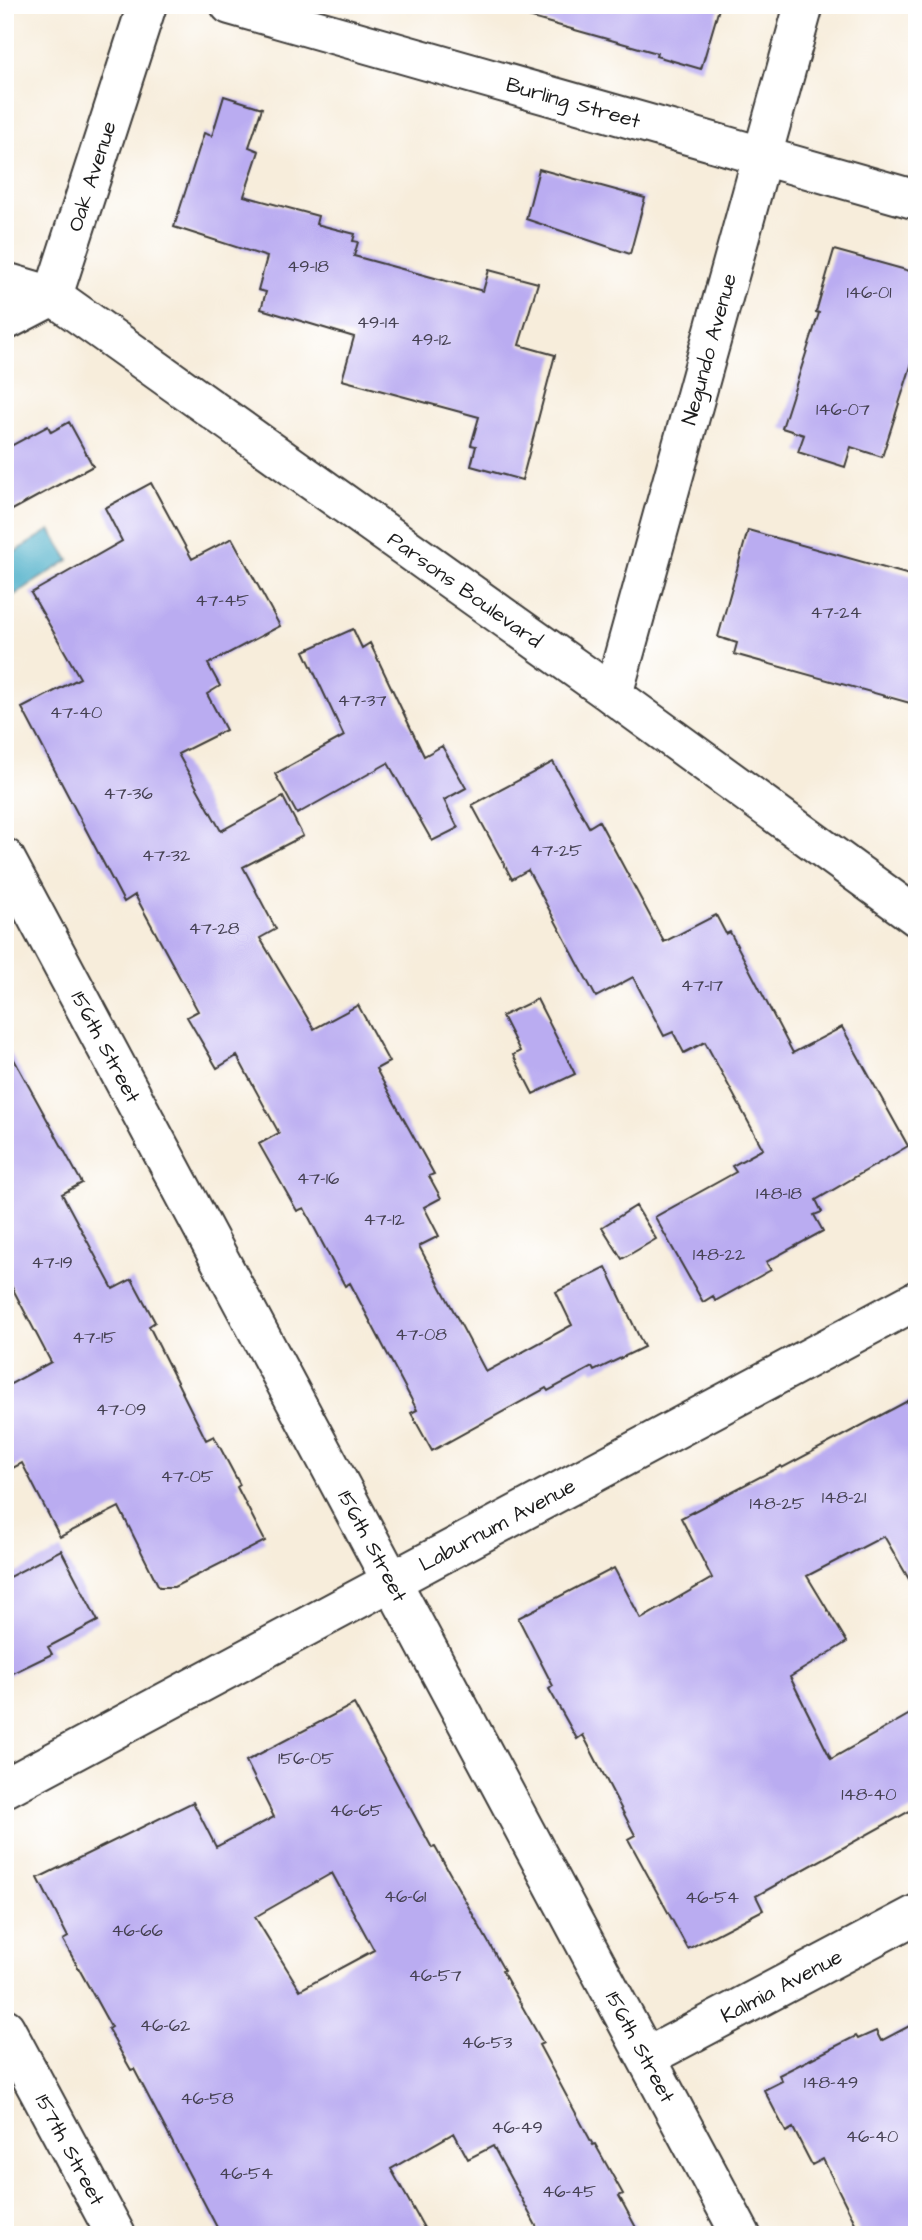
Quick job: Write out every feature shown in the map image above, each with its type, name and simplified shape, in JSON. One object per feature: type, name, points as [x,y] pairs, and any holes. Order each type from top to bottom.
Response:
[{"type":"street","name":"Oak Avenue","points":[[53,296],[147,5]]},
{"type":"street","name":"Burling Street","points":[[230,5],[917,200]]},
{"type":"street","name":"Negundo Avenue","points":[[613,695],[804,5]]},
{"type":"street","name":"Parsons Boulevard","points":[[5,282],[53,296],[613,695],[917,917]]},
{"type":"street","points":[[5,321],[53,296]]},
{"type":"street","name":"156th Street","points":[[5,858],[741,2235]]},
{"type":"street","name":"Laburnum Avenue","points":[[5,1788],[917,1300]]},
{"type":"street","name":"Kalmia Avenue","points":[[647,2057],[917,1914]]},
{"type":"street","name":"157th Street","points":[[5,2028],[116,2235]]},
{"type":"water","points":[[50,530],[69,560],[11,597],[5,588],[5,558]]},
{"type":"building","points":[[527,5],[720,5],[701,69],[656,56],[657,53],[525,16]]},
{"type":"building","points":[[224,96],[262,108],[249,147],[259,151],[244,196],[318,216],[316,224],[355,234],[353,241],[358,242],[354,256],[483,291],[489,270],[538,283],[519,345],[555,355],[522,480],[471,466],[476,446],[471,445],[479,417],[342,380],[354,337],[261,309],[266,292],[258,290],[267,257],[174,227],[204,133],[212,136]]},
{"type":"building","points":[[539,169],[645,198],[630,254],[526,219]]},
{"type":"building","points":[[834,250],[917,273],[917,347],[882,457],[851,447],[845,467],[798,452],[804,435],[782,428],[819,313],[816,312]]},
{"type":"building","points":[[69,422],[93,466],[5,514],[5,449],[48,426],[51,432]]},
{"type":"building","points":[[151,483],[192,559],[232,538],[280,626],[208,664],[220,686],[207,694],[226,730],[178,754],[221,831],[283,797],[303,836],[243,867],[276,929],[260,938],[314,1029],[358,1005],[389,1062],[376,1069],[434,1174],[429,1176],[441,1198],[424,1207],[439,1236],[419,1246],[486,1372],[572,1325],[556,1292],[606,1267],[644,1347],[594,1371],[592,1367],[548,1391],[546,1388],[432,1451],[411,1413],[417,1410],[350,1283],[345,1286],[304,1208],[297,1211],[259,1144],[279,1133],[237,1056],[217,1068],[187,1017],[198,1011],[135,895],[124,902],[22,708],[80,678],[31,593],[122,541],[105,508]]},
{"type":"building","points":[[748,530],[917,577],[917,705],[734,654],[737,643],[718,637]]},
{"type":"building","points":[[353,629],[362,648],[370,643],[424,756],[442,746],[466,788],[444,800],[458,828],[432,841],[388,763],[297,814],[275,774],[344,736],[304,651]]},
{"type":"building","points":[[553,762],[589,827],[599,821],[664,942],[716,915],[726,934],[730,932],[793,1053],[842,1027],[908,1146],[816,1200],[822,1212],[814,1215],[823,1231],[766,1262],[771,1270],[715,1301],[713,1296],[703,1302],[655,1217],[736,1172],[732,1166],[763,1149],[705,1042],[684,1053],[673,1032],[664,1036],[633,977],[596,997],[528,870],[512,879],[472,805]]},
{"type":"building","points":[[537,999],[575,1074],[533,1094],[513,1055],[520,1051],[502,1016]]},
{"type":"building","points":[[5,1043],[82,1183],[62,1194],[113,1289],[132,1279],[155,1322],[149,1326],[206,1440],[214,1436],[265,1541],[174,1587],[159,1587],[119,1507],[60,1537],[22,1463],[5,1472],[5,1387],[51,1362],[5,1274]]},
{"type":"building","points":[[636,1206],[656,1239],[622,1259],[602,1227]]},
{"type":"building","points":[[917,1396],[917,1593],[884,1536],[807,1576],[847,1642],[790,1677],[831,1759],[917,1710],[917,1807],[756,1896],[763,1910],[688,1949],[628,1839],[635,1835],[583,1735],[577,1739],[549,1689],[553,1686],[518,1618],[614,1568],[641,1619],[712,1578],[681,1518]]},
{"type":"building","points":[[61,1550],[98,1621],[48,1647],[52,1654],[5,1677],[5,1579]]},
{"type":"building","points":[[354,1704],[432,1848],[435,1847],[504,1970],[502,1971],[543,2043],[539,2045],[623,2194],[619,2196],[640,2235],[541,2235],[493,2146],[468,2159],[454,2133],[391,2169],[428,2235],[221,2235],[134,2069],[131,2070],[108,2029],[111,2027],[63,1940],[68,1937],[38,1878],[193,1802],[216,1847],[274,1817],[246,1761]],"holes":[[[332,1873],[374,1950],[300,1990],[255,1917]]]},
{"type":"building","points":[[917,2022],[917,2235],[861,2235],[823,2159],[812,2165],[793,2128],[786,2132],[764,2090],[782,2081],[779,2075],[856,2036],[858,2039],[876,2031],[881,2041]]}]
